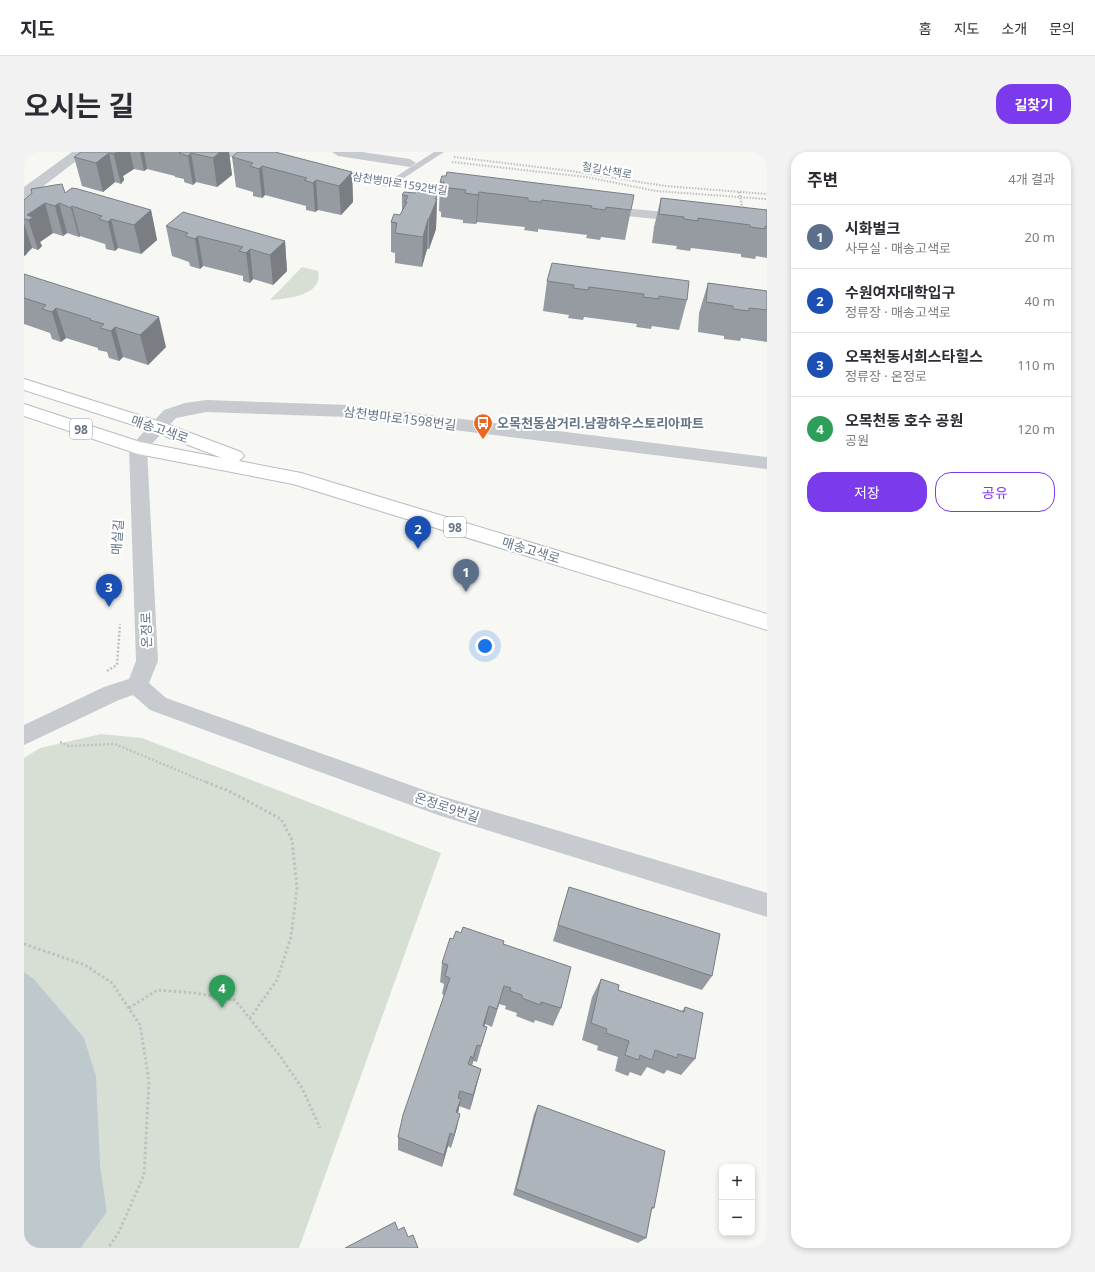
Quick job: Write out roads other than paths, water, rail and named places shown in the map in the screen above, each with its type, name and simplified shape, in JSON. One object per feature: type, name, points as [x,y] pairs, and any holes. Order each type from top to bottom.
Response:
[{"type":"main road","name":"매송고색로","points":[[24,384],[158,427],[294,478],[767,622]]},
{"type":"main road","name":"매송고색로","points":[[24,410],[138,448],[294,478]]},
{"type":"street","points":[[24,194],[81,152]]},
{"type":"street","points":[[225,152],[277,162]]},
{"type":"street","points":[[338,152],[410,163]]},
{"type":"street","name":"삼천병마로1592번길","points":[[307,168],[390,183],[482,195]]},
{"type":"street","points":[[588,209],[700,220]]},
{"type":"street","name":"삼천병마로1598번길","points":[[138,448],[170,414],[185,408],[206,406],[349,411],[767,463]]},
{"type":"street","name":"온정로","points":[[137,686],[148,661],[138,448]]},
{"type":"street","points":[[29,733],[112,693],[137,686]]},
{"type":"street","name":"온정로9번길","points":[[137,686],[158,704],[430,802],[767,905]]},
{"type":"lane","points":[[390,183],[431,159],[440,152]]},
{"type":"place","name":"오목천동삼거리.남광하우스토리아파트","points":[[483,440]]},
{"type":"place","name":"수원여자대학입구","points":[[418,549]]},
{"type":"place","name":"시화벌크","points":[[466,592]]},
{"type":"place","name":"오목천동서희스타힐스","points":[[109,607]]},
{"type":"place","name":"오목천동 호수 공원","points":[[222,1008]]}]
